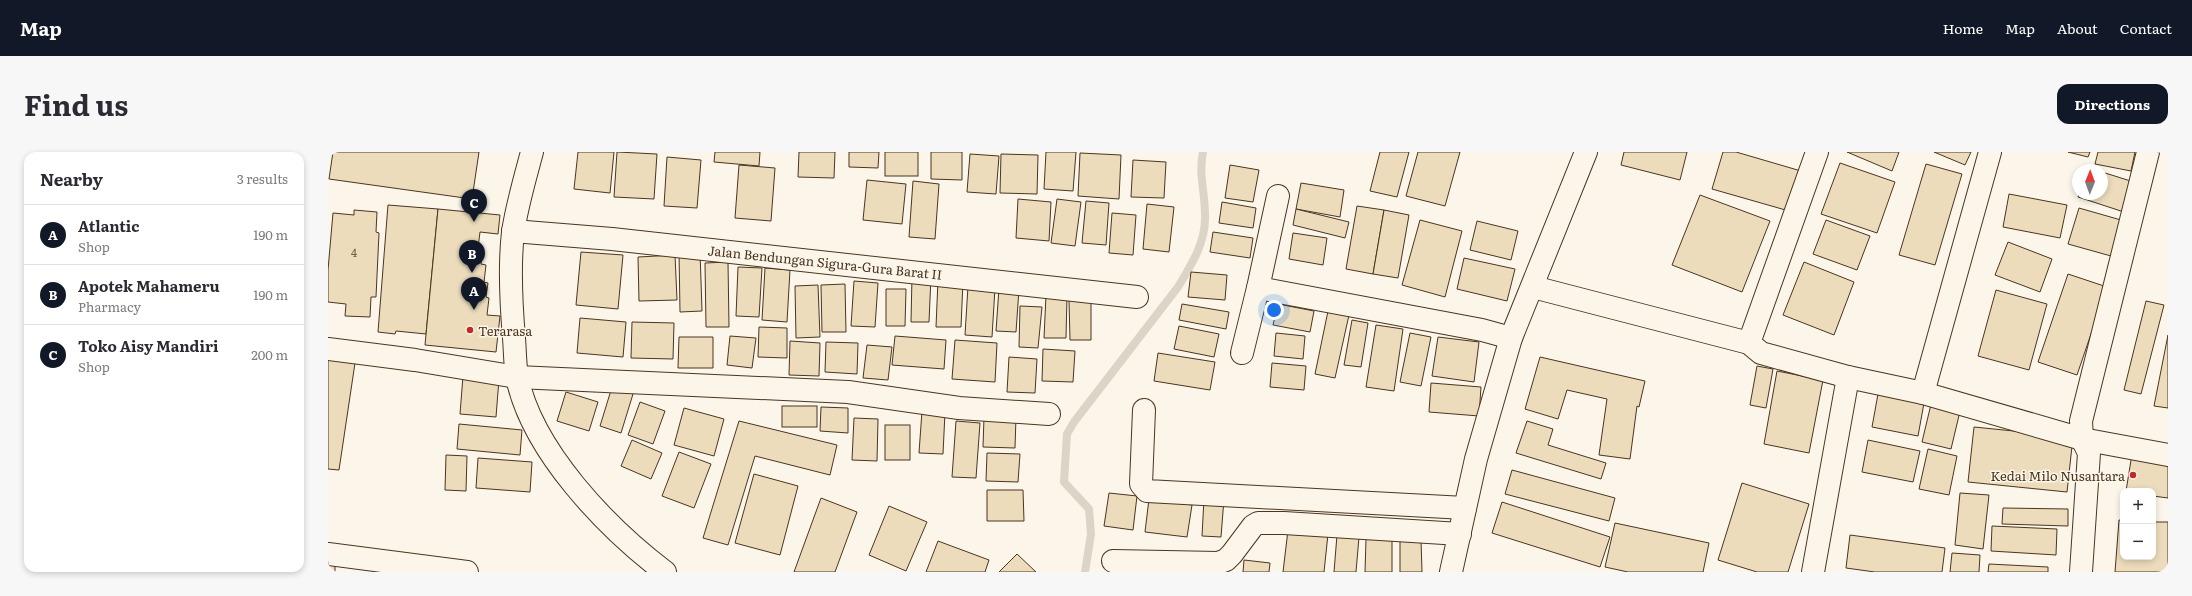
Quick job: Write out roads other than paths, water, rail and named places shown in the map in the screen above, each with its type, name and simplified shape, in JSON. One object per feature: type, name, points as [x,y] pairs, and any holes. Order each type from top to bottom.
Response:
[{"type":"street","points":[[532,152],[514,231],[511,274],[517,377],[537,430],[565,472],[598,514],[665,572]]},
{"type":"street","points":[[1451,572],[1476,459],[1511,338],[1533,287],[1586,152]]},
{"type":"street","points":[[1749,343],[1816,152]]},
{"type":"street","points":[[1923,394],[1990,152]]},
{"type":"street","points":[[2080,572],[2089,453],[2082,439],[2081,421],[2148,152]]},
{"type":"street","points":[[1242,353],[1278,196]]},
{"type":"street","name":"Jalan Bendungan Sigura-Gura Barat II","points":[[514,231],[612,239],[1137,297]]},
{"type":"street","points":[[1533,287],[1749,343],[1761,353],[1848,377],[1923,394],[2082,439],[2168,455]]},
{"type":"street","points":[[1258,288],[1482,330],[1511,338]]},
{"type":"street","points":[[328,349],[415,360],[517,377],[848,392],[959,408],[1049,414]]},
{"type":"street","points":[[1813,572],[1848,377]]},
{"type":"street","points":[[1144,410],[1141,484],[1147,491],[1465,508]]},
{"type":"street","points":[[1113,561],[1218,563],[1226,560],[1253,526],[1258,523],[1284,523],[1460,534]]},
{"type":"street","points":[[328,554],[467,572]]},
{"type":"waterway","points":[[1085,572],[1091,534],[1089,509],[1064,482],[1067,434],[1074,422],[1178,287],[1196,255],[1200,246],[1205,219],[1201,169],[1203,152]]},
{"type":"place","name":"Toko Aisy Mandiri","points":[[474,222]]},
{"type":"place","name":"Apotek Mahameru","points":[[472,273]]},
{"type":"place","name":"Atlantic","points":[[474,310]]},
{"type":"place","name":"Terarasa","points":[[470,330]]},
{"type":"place","name":"Kedai Milo Nusantara","points":[[2133,475]]}]
